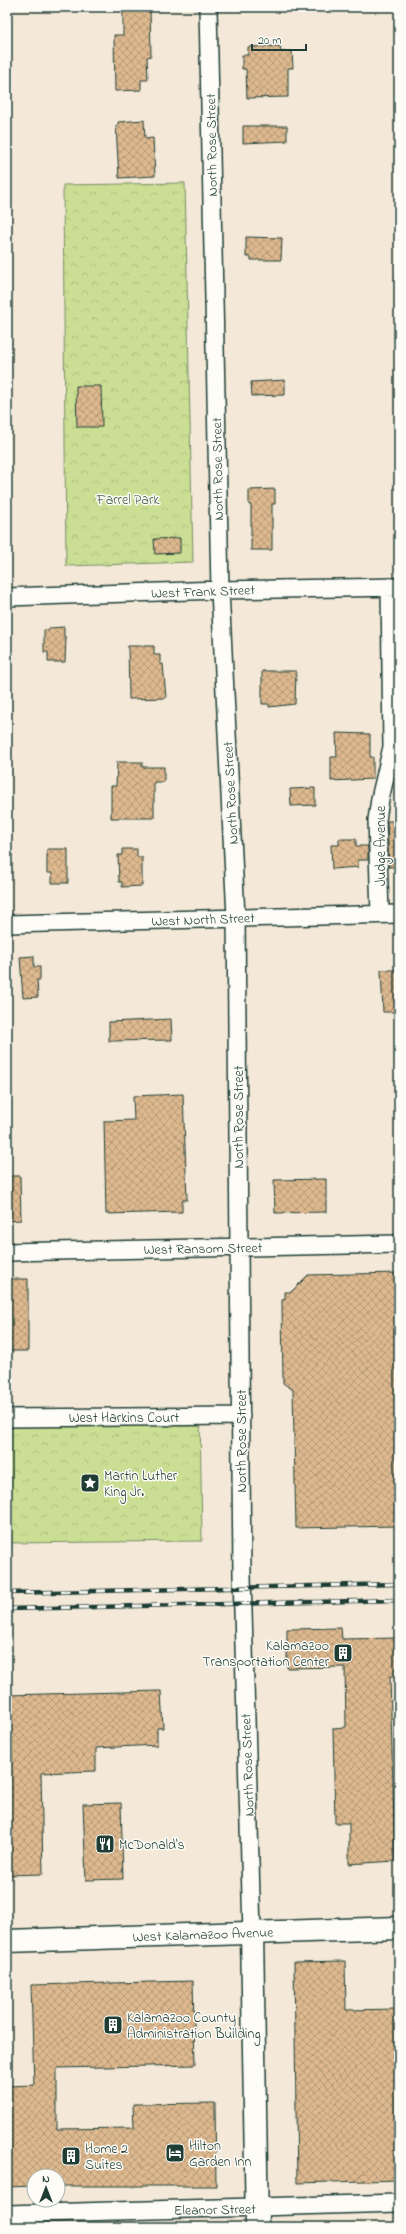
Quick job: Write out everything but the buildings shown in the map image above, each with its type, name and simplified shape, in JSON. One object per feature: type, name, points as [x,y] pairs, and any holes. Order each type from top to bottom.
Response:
[{"type":"main road","name":"West Kalamazoo Avenue","points":[[7,1941],[399,1928]]},
{"type":"main road","name":"North Rose Street","points":[[252,1933],[257,2218]]},
{"type":"street","name":"North Rose Street","points":[[208,7],[220,590],[236,917],[242,1586],[252,1933]]},
{"type":"street","name":"West Frank Street","points":[[7,597],[220,590],[394,587]]},
{"type":"street","name":"Judge Avenue","points":[[380,914],[378,820],[380,799],[392,747],[394,587]]},
{"type":"street","name":"West North Street","points":[[7,924],[399,914]]},
{"type":"street","name":"West Ransom Street","points":[[7,1252],[399,1244]]},
{"type":"street","name":"West Harkins Court","points":[[7,1418],[241,1416]]},
{"type":"street","name":"Eleanor Street","points":[[7,2214],[257,2218],[399,2203]]},
{"type":"green space","name":"Farrel Park","points":[[185,183],[193,562],[66,566],[63,185]]},
{"type":"green space","points":[[200,1417],[202,1541],[7,1543],[7,1418]]},
{"type":"railway","points":[[7,1593],[399,1584]]},
{"type":"railway","points":[[7,1609],[399,1600]]},
{"type":"place","name":"Martin Luther King Jr.","points":[[90,1483]]},
{"type":"place","name":"Kalamazoo Transportation Center","points":[[343,1653]]},
{"type":"place","name":"McDonald's","points":[[105,1844]]},
{"type":"place","name":"Kalamazoo County Administration Building","points":[[113,2025]]},
{"type":"place","name":"Hilton Garden Inn","points":[[175,2153]]},
{"type":"place","name":"Home 2 Suites","points":[[71,2156]]}]
